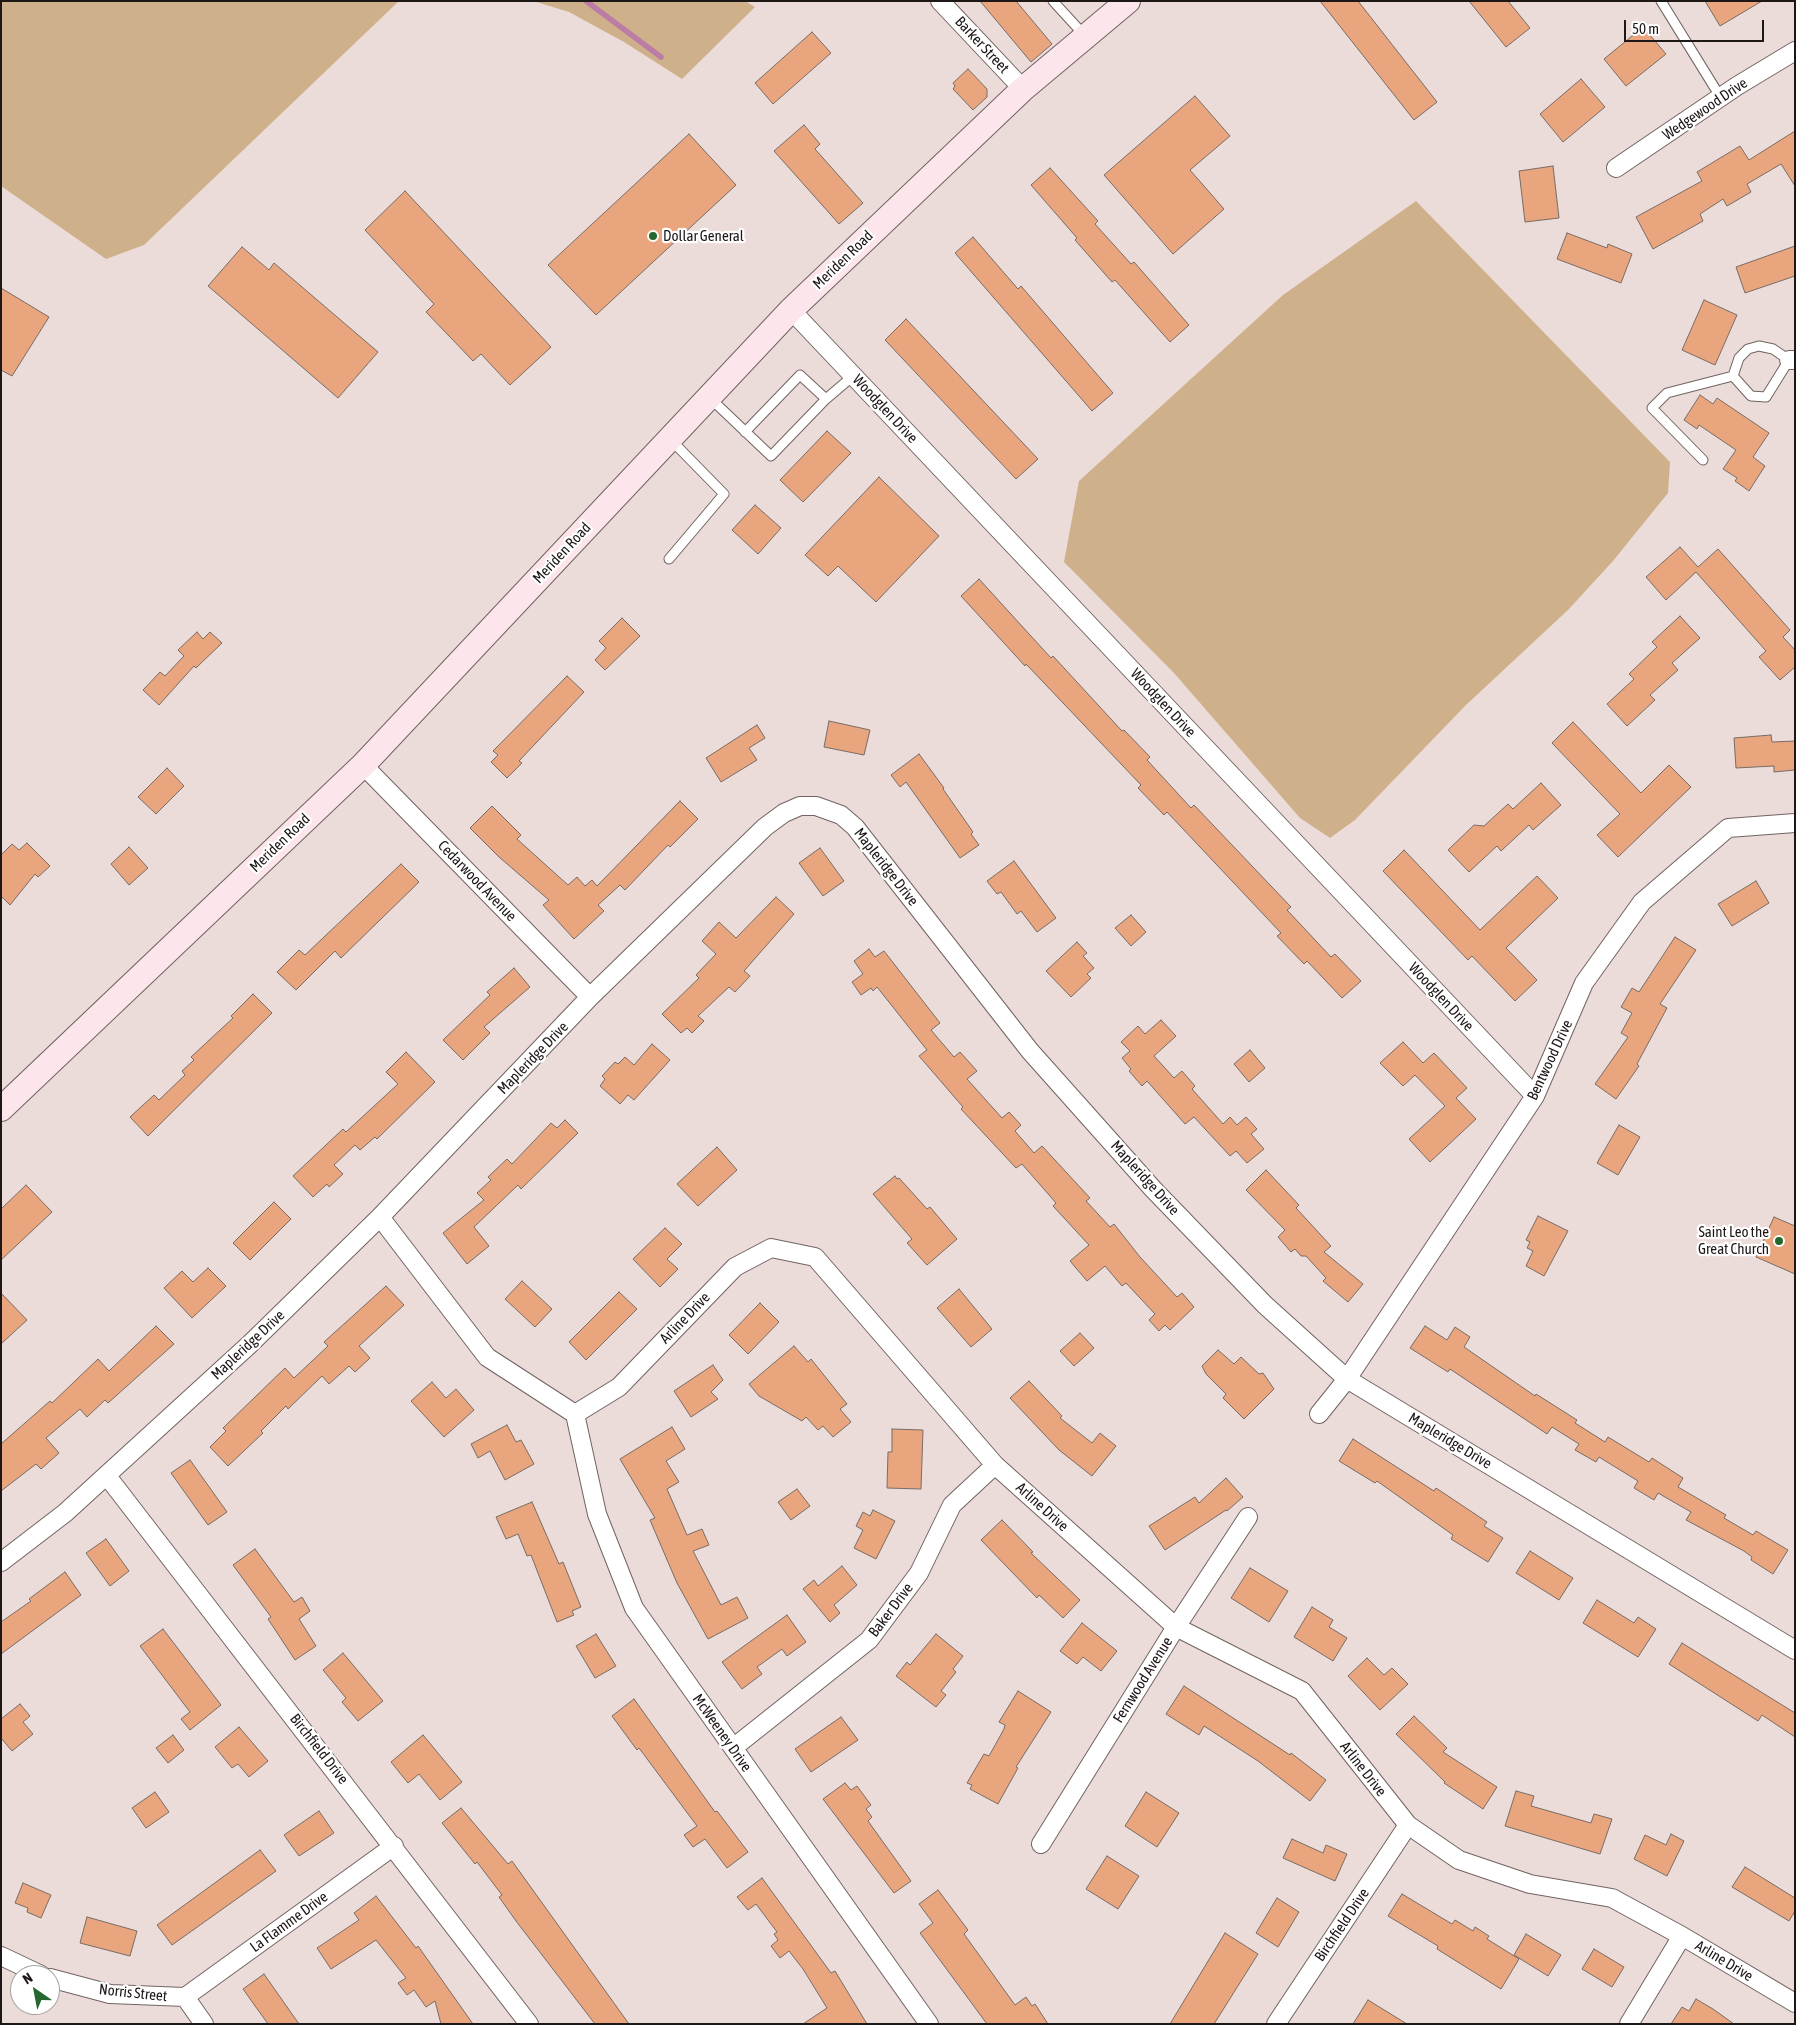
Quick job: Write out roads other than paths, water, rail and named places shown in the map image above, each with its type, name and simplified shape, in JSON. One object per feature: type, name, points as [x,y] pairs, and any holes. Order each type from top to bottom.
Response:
[{"type":"main road","name":"Meriden Road","points":[[1,1109],[363,765],[791,310],[1023,89],[1128,1]]},
{"type":"street","name":"Barker Street","points":[[943,2],[1023,89]]},
{"type":"street","name":"Wedgewood Drive","points":[[1616,168],[1795,51]]},
{"type":"street","name":"Woodglen Drive","points":[[791,310],[1535,1096]]},
{"type":"street","name":"Cedarwood Avenue","points":[[363,765],[590,997]]},
{"type":"street","name":"Mapleridge Drive","points":[[1,1562],[65,1513],[250,1344],[380,1218],[590,997],[765,827],[784,813],[800,806],[816,806],[841,815],[855,827],[1030,1051],[1153,1189],[1265,1305],[1347,1379],[1795,1650]]},
{"type":"street","name":"Bentwood Drive","points":[[1319,1414],[1347,1379],[1535,1096],[1584,984],[1642,902],[1728,828],[1795,823]]},
{"type":"street","points":[[380,1218],[487,1357],[575,1414]]},
{"type":"street","name":"Arline Drive","points":[[575,1414],[619,1386],[735,1267],[771,1248],[815,1257],[995,1465],[1176,1627],[1302,1691],[1408,1825],[1459,1860],[1530,1884],[1612,1898],[1682,1936],[1795,2004]]},
{"type":"street","name":"McWeeney Drive","points":[[575,1414],[597,1514],[634,1608],[929,2024]]},
{"type":"street","name":"Baker Drive","points":[[733,1748],[869,1640],[919,1573],[952,1505],[995,1465]]},
{"type":"street","name":"Birchfield Drive","points":[[107,1476],[394,1846],[529,2024]]},
{"type":"street","name":"Fernwood Avenue","points":[[1042,1844],[1176,1627],[1248,1518]]},
{"type":"street","name":"Birchfield Drive","points":[[1276,2024],[1408,1825]]},
{"type":"street","name":"La Flamme Drive","points":[[185,1998],[394,1846]]},
{"type":"street","points":[[1629,2024],[1682,1936]]},
{"type":"street","points":[[1,1956],[20,1965]]},
{"type":"street","name":"Norris Street","points":[[60,1981],[110,1994],[185,1998],[204,2024]]},
{"type":"lane","points":[[1053,1],[1085,37]]},
{"type":"lane","points":[[1661,1],[1721,98]]},
{"type":"lane","points":[[1759,346],[1773,350],[1792,360],[1766,397],[1751,396],[1733,376],[1739,358],[1748,349],[1759,346]]},
{"type":"lane","points":[[745,432],[800,374],[826,399]]},
{"type":"lane","points":[[710,398],[771,456],[791,430],[853,376]]},
{"type":"lane","points":[[1703,460],[1652,408],[1666,393],[1733,376]]},
{"type":"lane","points":[[768,408],[775,415]]},
{"type":"lane","points":[[669,559],[724,494],[670,439]]},
{"type":"waterway","points":[[586,1],[661,57]]},
{"type":"place","name":"Dollar General","points":[[653,236]]},
{"type":"place","name":"Saint Leo the Great Church","points":[[1779,1241]]}]
